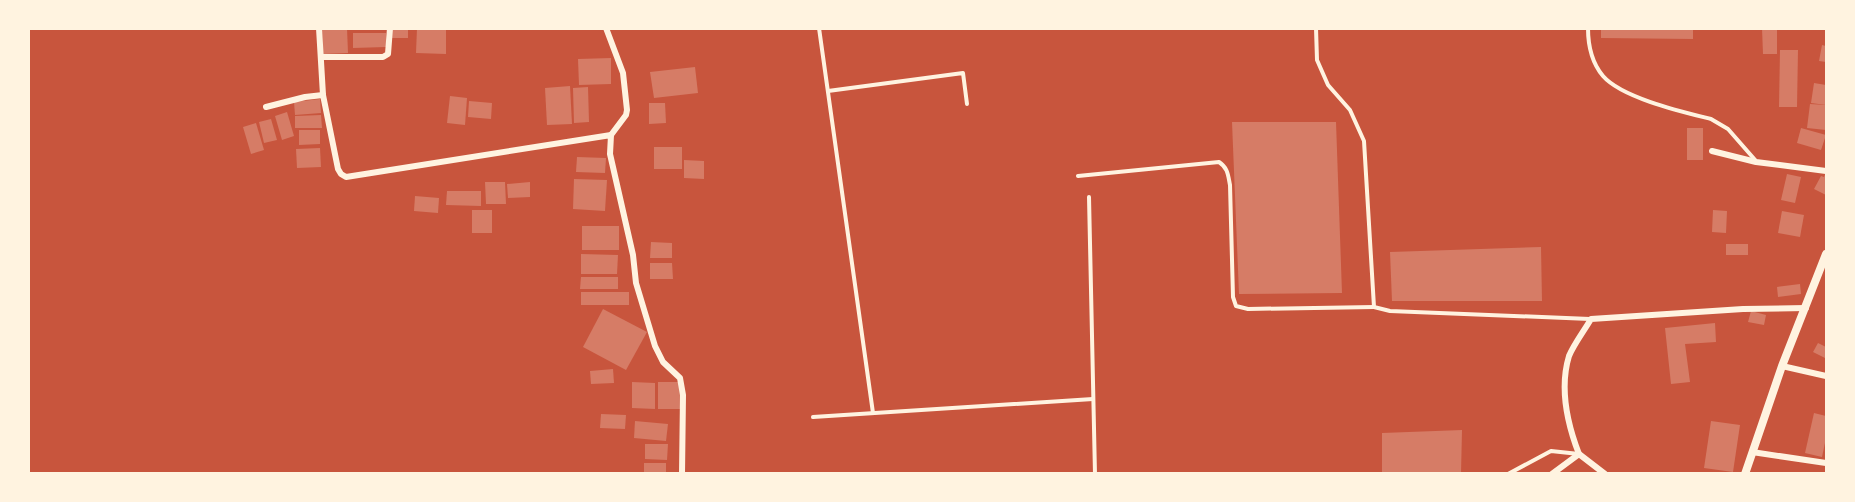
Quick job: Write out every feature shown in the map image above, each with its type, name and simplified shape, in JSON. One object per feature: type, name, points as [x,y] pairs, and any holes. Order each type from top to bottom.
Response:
[{"type":"street","points":[[319,28],[323,95],[338,170],[346,177],[611,135]]},
{"type":"street","points":[[321,57],[383,57],[388,54],[390,28]]},
{"type":"street","points":[[606,28],[623,73],[627,110],[626,115],[611,135],[610,154],[633,255],[636,283],[655,346],[663,362],[680,378],[683,395],[682,474]]},
{"type":"street","points":[[266,107],[323,95]]},
{"type":"street","points":[[1712,151],[1756,162],[1827,171]]},
{"type":"street","points":[[1745,474],[1782,366],[1827,254]]},
{"type":"street","points":[[1605,474],[1579,453],[1569,428],[1563,382],[1570,354],[1591,319],[1743,309],[1806,308]]},
{"type":"street","points":[[1782,366],[1827,376]]},
{"type":"street","points":[[1752,452],[1827,463]]},
{"type":"street","points":[[1552,474],[1579,453]]},
{"type":"lane","points":[[819,28],[873,413]]},
{"type":"lane","points":[[1316,28],[1317,60],[1328,85],[1350,110],[1364,141],[1374,307]]},
{"type":"lane","points":[[1588,28],[1592,59],[1604,78],[1632,96],[1711,119],[1723,125],[1756,162]]},
{"type":"lane","points":[[828,91],[963,73],[967,104]]},
{"type":"lane","points":[[1078,176],[1219,162],[1224,166],[1228,172],[1230,185],[1233,297],[1236,306],[1248,309],[1374,307],[1390,311],[1591,319]]},
{"type":"lane","points":[[1089,197],[1095,474]]},
{"type":"lane","points":[[813,417],[1093,399]]},
{"type":"lane","points":[[1508,474],[1551,451],[1579,453]]},
{"type":"building","points":[[322,28],[347,28],[348,53],[323,54]]},
{"type":"building","points":[[392,28],[408,28],[408,38],[392,38]]},
{"type":"building","points":[[417,28],[446,28],[446,54],[416,53]]},
{"type":"building","points":[[1601,28],[1693,28],[1693,39],[1601,38]]},
{"type":"building","points":[[1762,28],[1777,28],[1777,54],[1763,54]]},
{"type":"building","points":[[353,33],[386,33],[386,47],[353,48]]},
{"type":"building","points":[[1822,45],[1826,46],[1826,62],[1819,61]]},
{"type":"building","points":[[1780,50],[1798,50],[1797,107],[1779,107]]},
{"type":"building","points":[[611,58],[611,84],[579,85],[578,59]]},
{"type":"building","points":[[695,67],[698,93],[654,98],[650,72]]},
{"type":"building","points":[[1814,83],[1826,85],[1826,105],[1811,103]]},
{"type":"building","points":[[570,86],[572,124],[547,125],[545,88]]},
{"type":"building","points":[[588,87],[589,122],[574,123],[573,88]]},
{"type":"building","points":[[450,96],[467,98],[465,125],[447,123]]},
{"type":"building","points":[[320,99],[321,113],[295,115],[294,102]]},
{"type":"building","points":[[469,101],[492,103],[491,119],[468,117]]},
{"type":"building","points":[[649,103],[665,103],[666,123],[649,124]]},
{"type":"building","points":[[1810,104],[1826,105],[1826,130],[1807,128]]},
{"type":"building","points":[[287,112],[294,136],[282,140],[275,116]]},
{"type":"building","points":[[321,115],[322,128],[295,128],[295,116]]},
{"type":"building","points":[[271,119],[277,140],[264,143],[259,122]]},
{"type":"building","points":[[1232,122],[1336,122],[1342,293],[1239,294]]},
{"type":"building","points":[[256,123],[264,150],[251,154],[243,127]]},
{"type":"building","points":[[1687,128],[1703,128],[1703,160],[1687,160]]},
{"type":"building","points":[[1801,128],[1826,135],[1821,150],[1797,143]]},
{"type":"building","points":[[299,130],[320,130],[320,144],[299,145]]},
{"type":"building","points":[[654,147],[682,147],[682,169],[654,169]]},
{"type":"building","points":[[320,148],[321,167],[297,168],[296,149]]},
{"type":"building","points":[[577,157],[606,158],[605,173],[576,172]]},
{"type":"building","points":[[684,160],[704,161],[704,179],[684,178]]},
{"type":"building","points":[[1826,172],[1826,195],[1814,189]]},
{"type":"building","points":[[1787,174],[1801,177],[1795,203],[1781,200]]},
{"type":"building","points":[[574,179],[607,180],[605,211],[573,209]]},
{"type":"building","points":[[485,182],[505,182],[506,204],[486,204]]},
{"type":"building","points":[[530,182],[530,197],[508,198],[507,184]]},
{"type":"building","points":[[447,191],[481,191],[481,206],[446,205]]},
{"type":"building","points":[[415,196],[439,198],[438,213],[414,211]]},
{"type":"building","points":[[472,210],[492,210],[492,233],[472,233]]},
{"type":"building","points":[[1713,210],[1727,211],[1726,233],[1712,232]]},
{"type":"building","points":[[1782,211],[1804,215],[1800,237],[1778,233]]},
{"type":"building","points":[[582,226],[619,226],[619,250],[582,250]]},
{"type":"building","points":[[651,242],[672,243],[672,258],[650,258]]},
{"type":"building","points":[[1726,244],[1748,244],[1748,255],[1726,255]]},
{"type":"building","points":[[1541,247],[1542,301],[1392,301],[1390,252]]},
{"type":"building","points":[[581,254],[618,255],[617,274],[581,274]]},
{"type":"building","points":[[650,263],[672,263],[673,279],[650,279]]},
{"type":"building","points":[[581,277],[618,277],[618,289],[580,289]]},
{"type":"building","points":[[1800,284],[1801,294],[1778,297],[1777,287]]},
{"type":"building","points":[[581,292],[629,292],[629,305],[581,305]]},
{"type":"building","points":[[603,309],[647,332],[626,370],[583,347]]},
{"type":"building","points":[[1751,311],[1766,315],[1764,325],[1748,322]]},
{"type":"building","points":[[1715,323],[1716,342],[1685,344],[1690,382],[1671,384],[1665,328]]},
{"type":"building","points":[[1818,343],[1826,347],[1825,358],[1813,352]]},
{"type":"building","points":[[613,369],[614,383],[591,384],[590,371]]},
{"type":"building","points":[[632,382],[655,383],[655,409],[632,408]]},
{"type":"building","points":[[658,382],[680,382],[680,409],[658,409]]},
{"type":"building","points":[[1814,413],[1826,416],[1826,438],[1822,457],[1805,453]]},
{"type":"building","points":[[601,414],[626,415],[625,429],[600,428]]},
{"type":"building","points":[[635,421],[668,424],[666,441],[634,438]]},
{"type":"building","points":[[1711,421],[1740,425],[1733,472],[1704,468]]},
{"type":"building","points":[[1462,430],[1461,474],[1382,474],[1382,433]]},
{"type":"building","points":[[645,444],[668,444],[667,460],[645,459]]},
{"type":"building","points":[[644,463],[666,463],[666,474],[644,474]]}]
